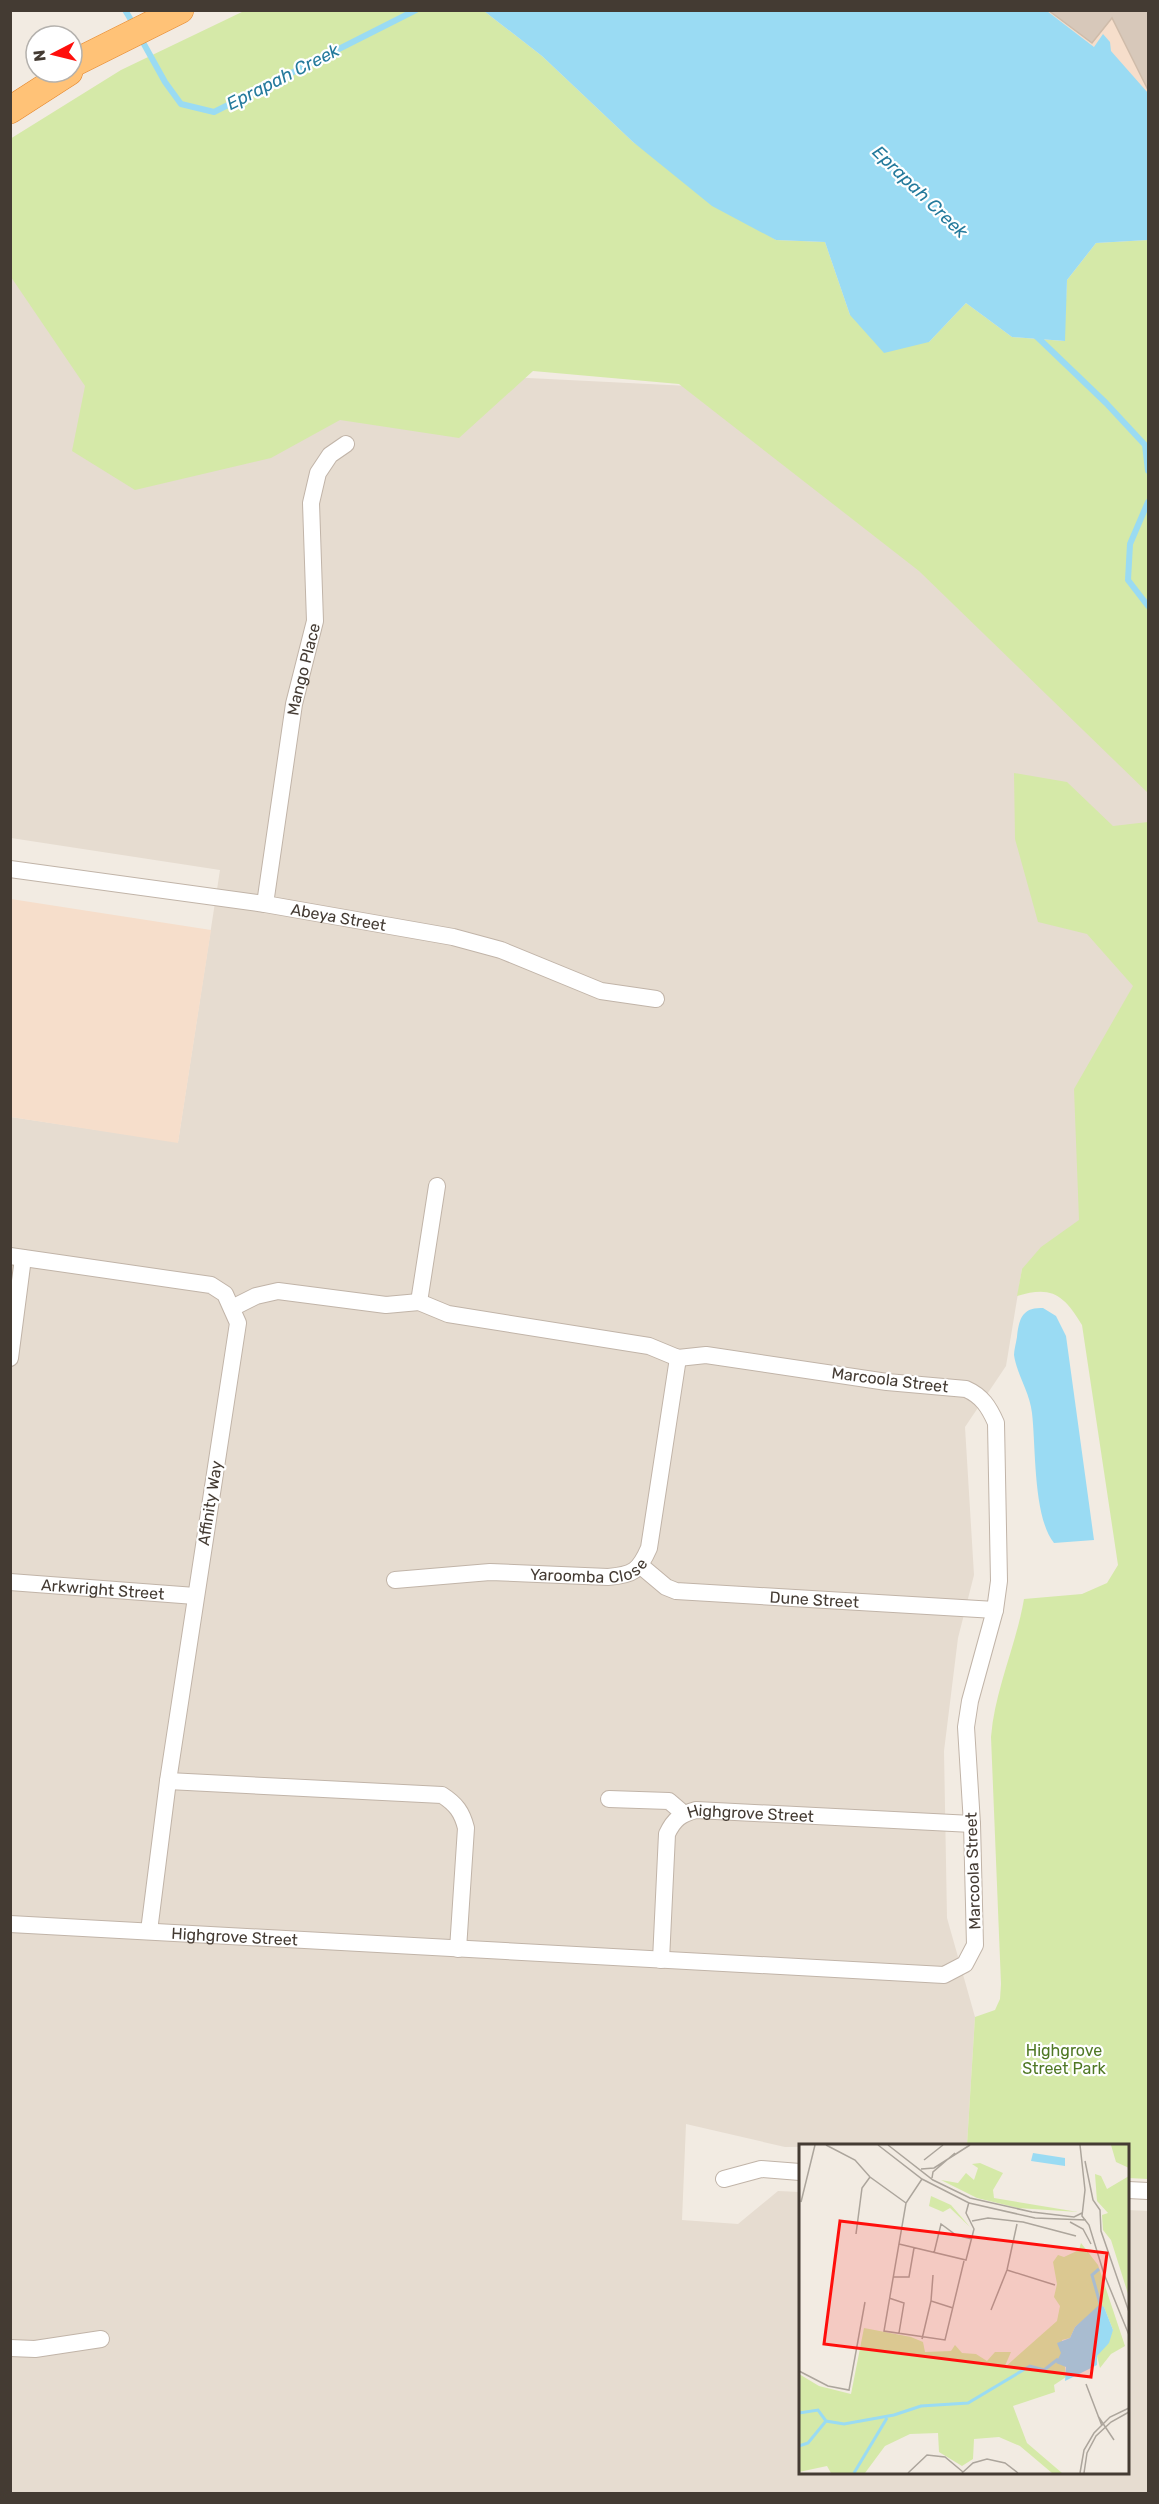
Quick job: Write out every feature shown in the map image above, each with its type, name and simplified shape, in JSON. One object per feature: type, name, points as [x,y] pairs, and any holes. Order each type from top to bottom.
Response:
[{"type":"highway","points":[[84,58],[180,10]]},
{"type":"highway","points":[[84,62],[105,48]]},
{"type":"highway","points":[[15,101],[38,84]]},
{"type":"highway","points":[[15,101],[47,84]]},
{"type":"street","name":"Mango Place","points":[[265,904],[294,704],[315,621],[312,503],[318,473],[330,455],[346,444]]},
{"type":"street","name":"Abeya Street","points":[[10,869],[265,904],[453,938],[501,950],[601,991],[656,999]]},
{"type":"street","points":[[419,1302],[438,1186]]},
{"type":"street","points":[[10,1359],[17,1257],[211,1286],[225,1294],[232,1308]]},
{"type":"street","name":"Marcoola Street","points":[[232,1308],[256,1296],[278,1291],[386,1305],[419,1302],[448,1314],[649,1346],[678,1358],[706,1355],[741,1359],[887,1382],[966,1389],[978,1395],[990,1410],[996,1423],[999,1581],[995,1610],[970,1701],[966,1727],[972,1824],[975,1945],[965,1964]]},
{"type":"street","name":"Affinity Way","points":[[149,1931],[195,1596],[237,1337],[238,1323],[232,1308]]},
{"type":"street","name":"Yaroomba Close","points":[[395,1580],[490,1572],[626,1576],[641,1566],[649,1548],[678,1358]]},
{"type":"street","name":"Dune Street","points":[[641,1566],[666,1587],[676,1591],[995,1610]]},
{"type":"street","name":"Arkwright Street","points":[[10,1582],[195,1596]]},
{"type":"street","points":[[168,1781],[442,1795],[454,1803],[463,1814],[466,1828],[458,1949]]},
{"type":"street","points":[[609,1799],[669,1801],[683,1813]]},
{"type":"street","name":"Highgrove Street","points":[[661,1960],[667,1834],[673,1822],[683,1813],[696,1810],[972,1824]]},
{"type":"street","name":"Highgrove Street","points":[[10,1924],[944,1975],[965,1964]]},
{"type":"street","points":[[724,2179],[762,2169],[799,2172]]},
{"type":"street","points":[[1129,2190],[1149,2192]]},
{"type":"street","points":[[10,2348],[35,2349],[101,2339]]},
{"type":"shaded area","points":[[1047,11],[1148,11],[1148,128],[1094,47]]},
{"type":"shaded area","points":[[11,274],[323,368],[749,389],[1148,681],[1148,1289],[1022,1269],[1006,1366],[965,1427],[974,1575],[958,1638],[944,1751],[947,1918],[975,2017],[967,2144],[799,2144],[799,2147],[785,2147],[686,2124],[682,2220],[738,2224],[778,2191],[799,2192],[799,2474],[1129,2474],[1129,2210],[1148,2211],[1148,2493],[11,2493],[11,1117],[178,1142],[220,870],[11,838]]},
{"type":"shaded area","points":[[11,899],[211,930],[178,1143],[11,1117]]},
{"type":"green space","points":[[244,11],[484,11],[542,56],[633,142],[776,240],[825,242],[850,315],[929,342],[966,303],[1012,337],[1064,341],[1067,280],[1096,243],[1148,240],[1148,793],[919,571],[679,384],[533,371],[459,438],[340,420],[271,458],[135,490],[72,451],[85,386],[11,277],[10,139],[121,70]]},
{"type":"green space","name":"Highgrove Street Park","points":[[1014,773],[1067,782],[1113,826],[1148,822],[1148,2179],[1129,2178],[1129,2144],[967,2144],[975,2017],[995,2010],[1000,1999],[991,1737],[1001,1685],[1024,1599],[1082,1594],[1107,1583],[1118,1565],[1082,1325],[1069,1306],[1056,1295],[1039,1292],[1017,1296],[1022,1269],[1041,1247],[1079,1220],[1074,1089],[1133,986],[1087,934],[1038,922],[1015,839]]},
{"type":"water","points":[[484,11],[1047,11],[1094,47],[1103,34],[1110,42],[1111,51],[1148,93],[1148,240],[1096,243],[1067,280],[1065,341],[1012,337],[966,303],[929,342],[884,353],[850,315],[825,242],[776,240],[712,206],[633,142],[542,56]]},
{"type":"water","points":[[1043,1308],[1056,1316],[1066,1336],[1094,1540],[1054,1543],[1042,1516],[1031,1406],[1014,1355],[1023,1315],[1030,1310]]},
{"type":"building","points":[[1048,10],[1149,10],[1149,92],[1112,18],[1092,43]]},
{"type":"waterway","name":"Eprapah Creek","points":[[125,10],[134,25]]},
{"type":"waterway","name":"Eprapah Creek","points":[[140,37],[165,82],[181,104],[214,112],[416,10]]},
{"type":"waterway","name":"Eprapah Creek","points":[[1033,333],[1106,403],[1145,445],[1148,471]]},
{"type":"waterway","name":"Eprapah Creek","points":[[1148,502],[1130,544],[1128,580],[1148,606]]}]
